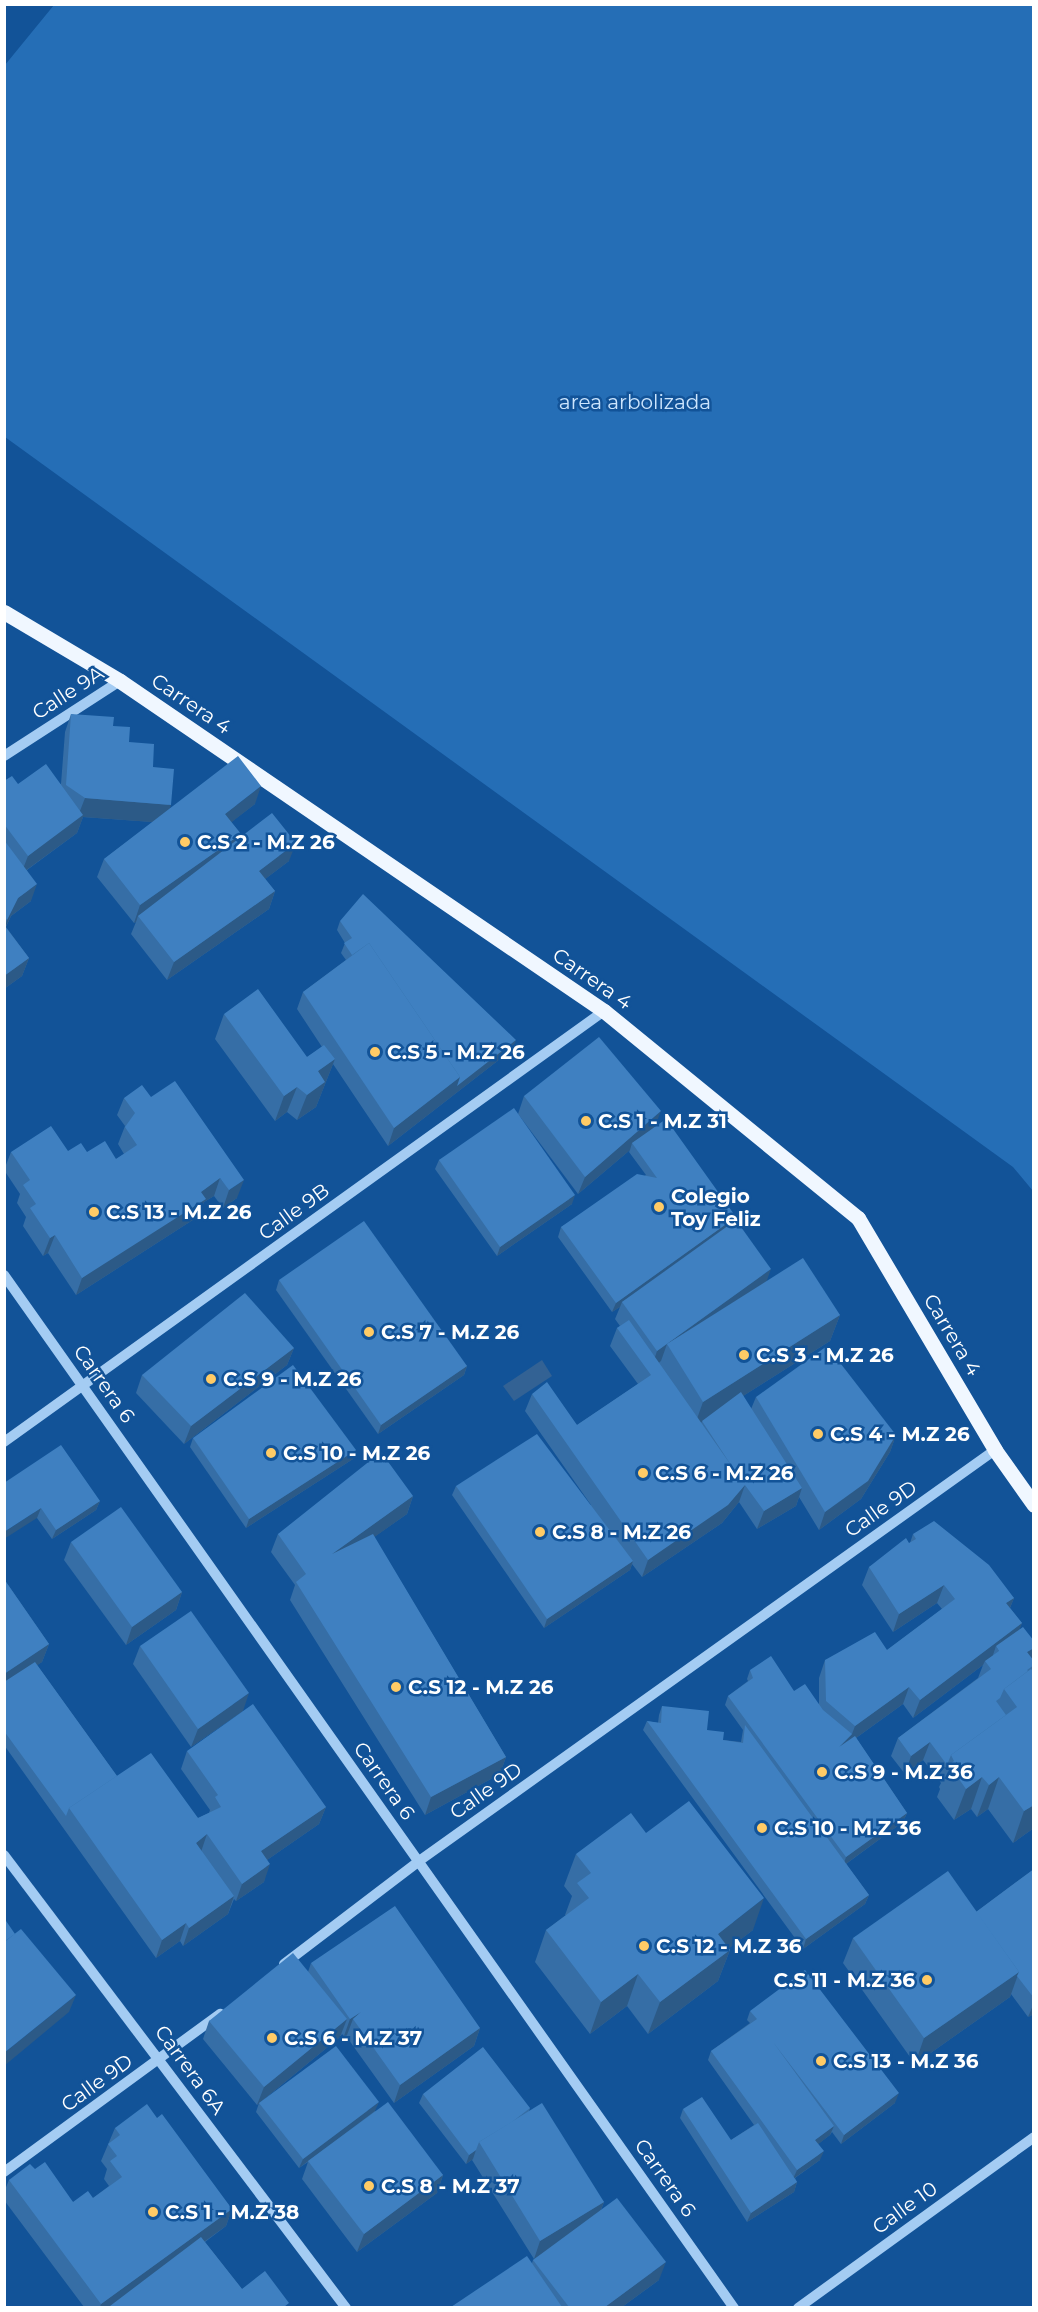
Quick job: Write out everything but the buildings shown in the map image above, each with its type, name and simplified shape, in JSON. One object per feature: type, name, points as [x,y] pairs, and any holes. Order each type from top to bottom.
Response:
[{"type":"main road","name":"Carrera 4","points":[[4,612],[120,681],[604,1011],[858,1218],[995,1450],[1034,1505]]},
{"type":"street","name":"Calle 9A","points":[[4,756],[120,681]]},
{"type":"street","name":"Calle 9B","points":[[4,1442],[604,1011]]},
{"type":"street","name":"Carrera 6","points":[[4,1275],[734,2307]]},
{"type":"street","name":"Calle 9D","points":[[270,1975],[418,1861],[995,1450]]},
{"type":"street","name":"Carrera 6A","points":[[4,1855],[137,2026],[159,2061],[346,2307]]},
{"type":"street","name":"Calle 9D","points":[[4,2172],[159,2061],[233,2004]]},
{"type":"street","name":"Calle 10","points":[[798,2307],[1034,2137]]},
{"type":"green space","name":"area arbolizada","points":[[54,5],[1033,5],[1033,1191],[1013,1167],[5,437],[5,65]]},
{"type":"shaded area","points":[[542,1360],[552,1376],[514,1401],[503,1386]]},
{"type":"place","name":"C.S 2 - M.Z 26","points":[[185,842]]},
{"type":"place","name":"C.S 5 - M.Z 26","points":[[375,1052]]},
{"type":"place","name":"C.S 1 - M.Z 31","points":[[586,1121]]},
{"type":"place","name":"Colegio Toy Feliz","points":[[659,1207]]},
{"type":"place","name":"C.S 13 - M.Z 26","points":[[94,1212]]},
{"type":"place","name":"C.S 7 - M.Z 26","points":[[369,1332]]},
{"type":"place","name":"C.S 3 - M.Z 26","points":[[744,1355]]},
{"type":"place","name":"C.S 9 - M.Z 26","points":[[211,1379]]},
{"type":"place","name":"C.S 4 - M.Z 26","points":[[818,1434]]},
{"type":"place","name":"C.S 10 - M.Z 26","points":[[271,1453]]},
{"type":"place","name":"C.S 6 - M.Z 26","points":[[643,1473]]},
{"type":"place","name":"C.S 8 - M.Z 26","points":[[540,1532]]},
{"type":"place","name":"C.S 12 - M.Z 26","points":[[396,1687]]},
{"type":"place","name":"C.S 9 - M.Z 36","points":[[822,1772]]},
{"type":"place","name":"C.S 10 - M.Z 36","points":[[762,1828]]},
{"type":"place","name":"C.S 12 - M.Z 36","points":[[644,1946]]},
{"type":"place","name":"C.S 11 - M.Z 36","points":[[927,1980]]},
{"type":"place","name":"C.S 6 - M.Z 37","points":[[272,2038]]},
{"type":"place","name":"C.S 13 - M.Z 36","points":[[821,2061]]},
{"type":"place","name":"C.S 8 - M.Z 37","points":[[369,2186]]},
{"type":"place","name":"C.S 1 - M.Z 38","points":[[153,2212]]}]
